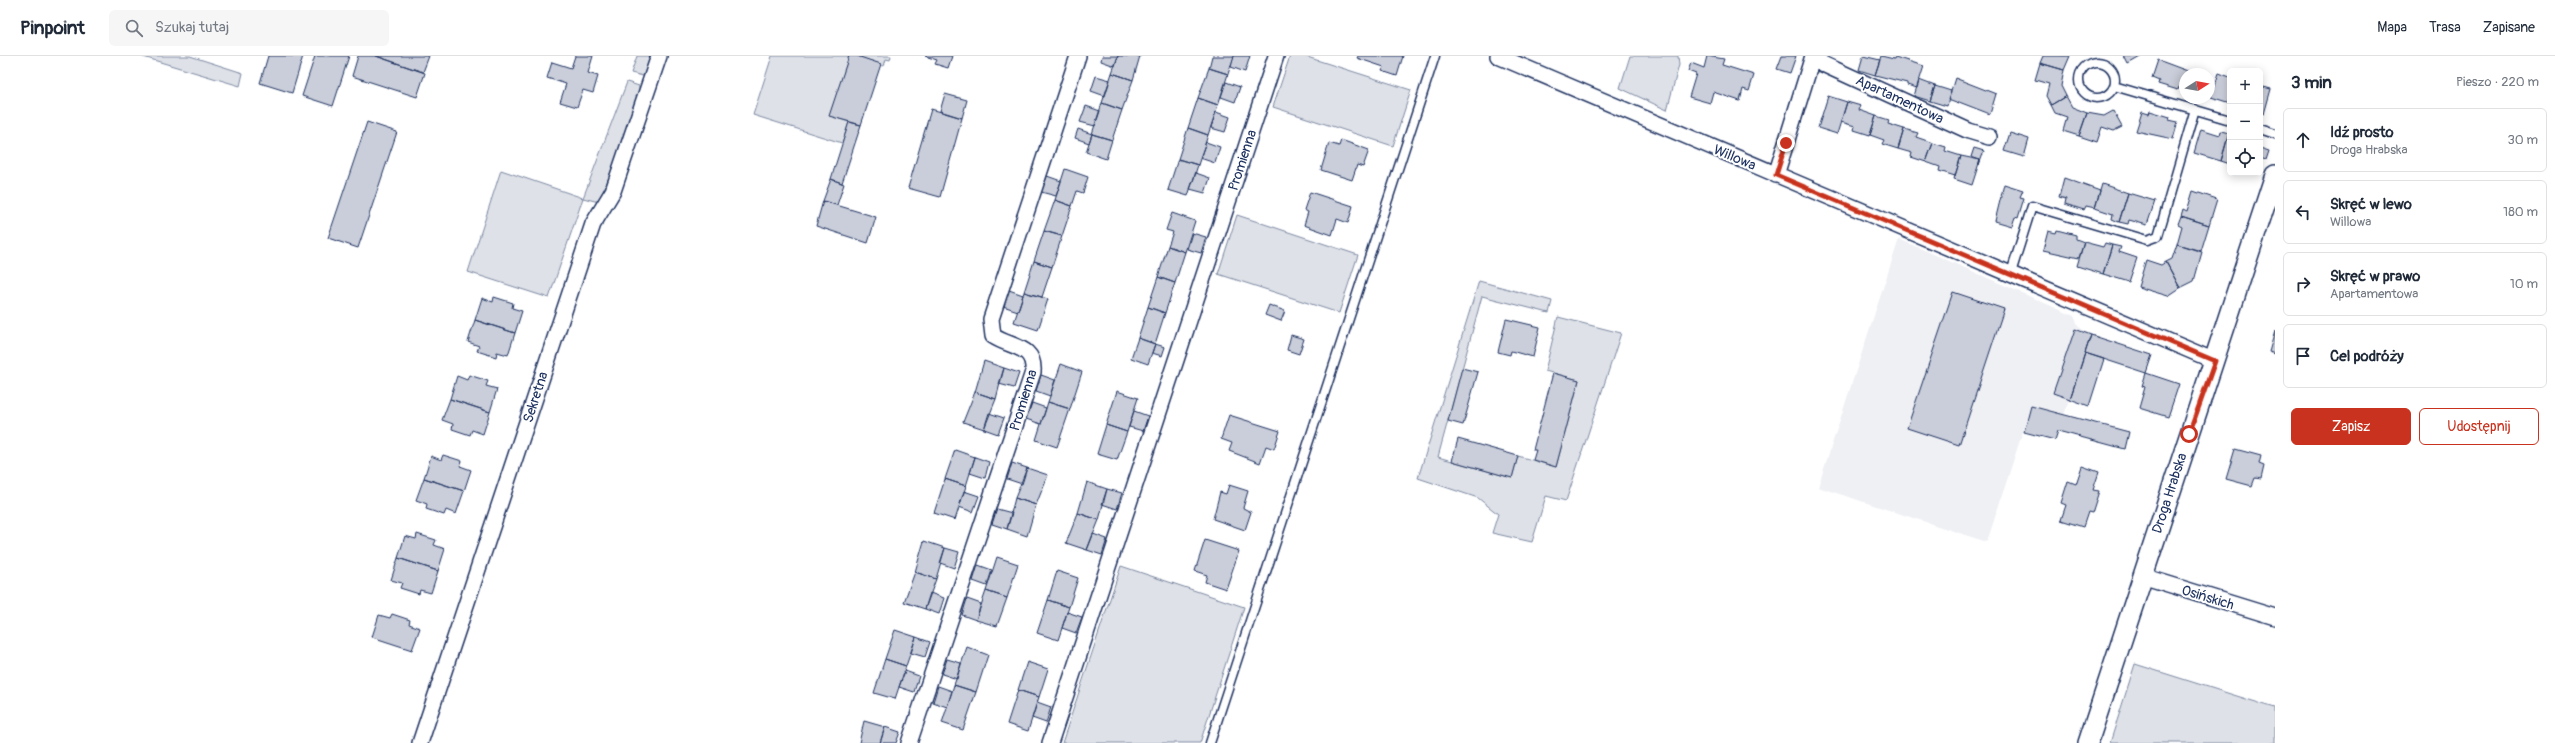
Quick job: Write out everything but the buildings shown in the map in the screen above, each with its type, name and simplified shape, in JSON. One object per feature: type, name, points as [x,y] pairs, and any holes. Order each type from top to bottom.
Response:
[{"type":"street","name":"Sekretna","points":[[420,743],[593,224],[613,191],[659,56]]},
{"type":"street","name":"Promienna","points":[[909,743],[1034,372],[1033,358],[1028,351],[993,336],[991,319],[1078,56]]},
{"type":"street","name":"Promienna","points":[[1050,743],[1276,56]]},
{"type":"street","name":"Willowa","points":[[1498,56],[2010,276],[2215,361]]},
{"type":"street","name":"Apartamentowa","points":[[1776,175],[1813,57],[1969,131],[1988,137]]},
{"type":"street","name":"Droga Hrabska","points":[[2088,743],[2275,175]]},
{"type":"street","name":"Osińskich","points":[[2142,576],[2275,617]]},
{"type":"lane","points":[[1210,743],[1435,56]]},
{"type":"lane","points":[[2092,63],[2102,63],[2113,72],[2114,86],[2106,95],[2098,98],[2090,96],[2081,87],[2081,73],[2092,63]]},
{"type":"lane","points":[[2114,86],[2227,119]]},
{"type":"lane","points":[[2010,276],[2032,206],[2147,240],[2158,236],[2195,109]]},
{"type":"lane","points":[[2263,131],[2275,134]]},
{"type":"shaded area","points":[[140,56],[190,56],[243,73],[240,86]]},
{"type":"shaded area","points":[[637,56],[654,56],[649,69],[643,76],[631,73]]},
{"type":"shaded area","points":[[772,56],[849,56],[830,116],[849,122],[842,143],[753,115]]},
{"type":"shaded area","points":[[857,56],[891,56],[890,60],[886,59],[884,66]]},
{"type":"shaded area","points":[[1290,56],[1304,56],[1411,90],[1393,146],[1273,107]]},
{"type":"shaded area","points":[[1630,56],[1678,56],[1679,65],[1667,110],[1620,88]]},
{"type":"shaded area","points":[[627,82],[639,86],[640,99],[599,202],[583,198]]},
{"type":"shaded area","points":[[501,170],[583,198],[549,298],[468,272]]},
{"type":"shaded area","points":[[1237,215],[1358,255],[1339,313],[1218,274]]},
{"type":"shaded area","points":[[1899,239],[2074,316],[2079,327],[2091,335],[2064,415],[2031,406],[1987,542],[1818,487]]},
{"type":"shaded area","points":[[1479,281],[1552,301],[1549,313],[1482,296],[1438,457],[1512,478],[1518,456],[1556,467],[1579,380],[1545,371],[1558,317],[1621,333],[1566,501],[1546,496],[1532,542],[1492,533],[1498,514],[1478,498],[1418,478]]},
{"type":"shaded area","points":[[1121,566],[1244,607],[1200,743],[1062,743]]},
{"type":"shaded area","points":[[2135,664],[2275,708],[2275,743],[2110,743]]},
{"type":"route","points":[[1786,143],[1776,175],[2010,276],[2215,361],[2189,434]]}]
